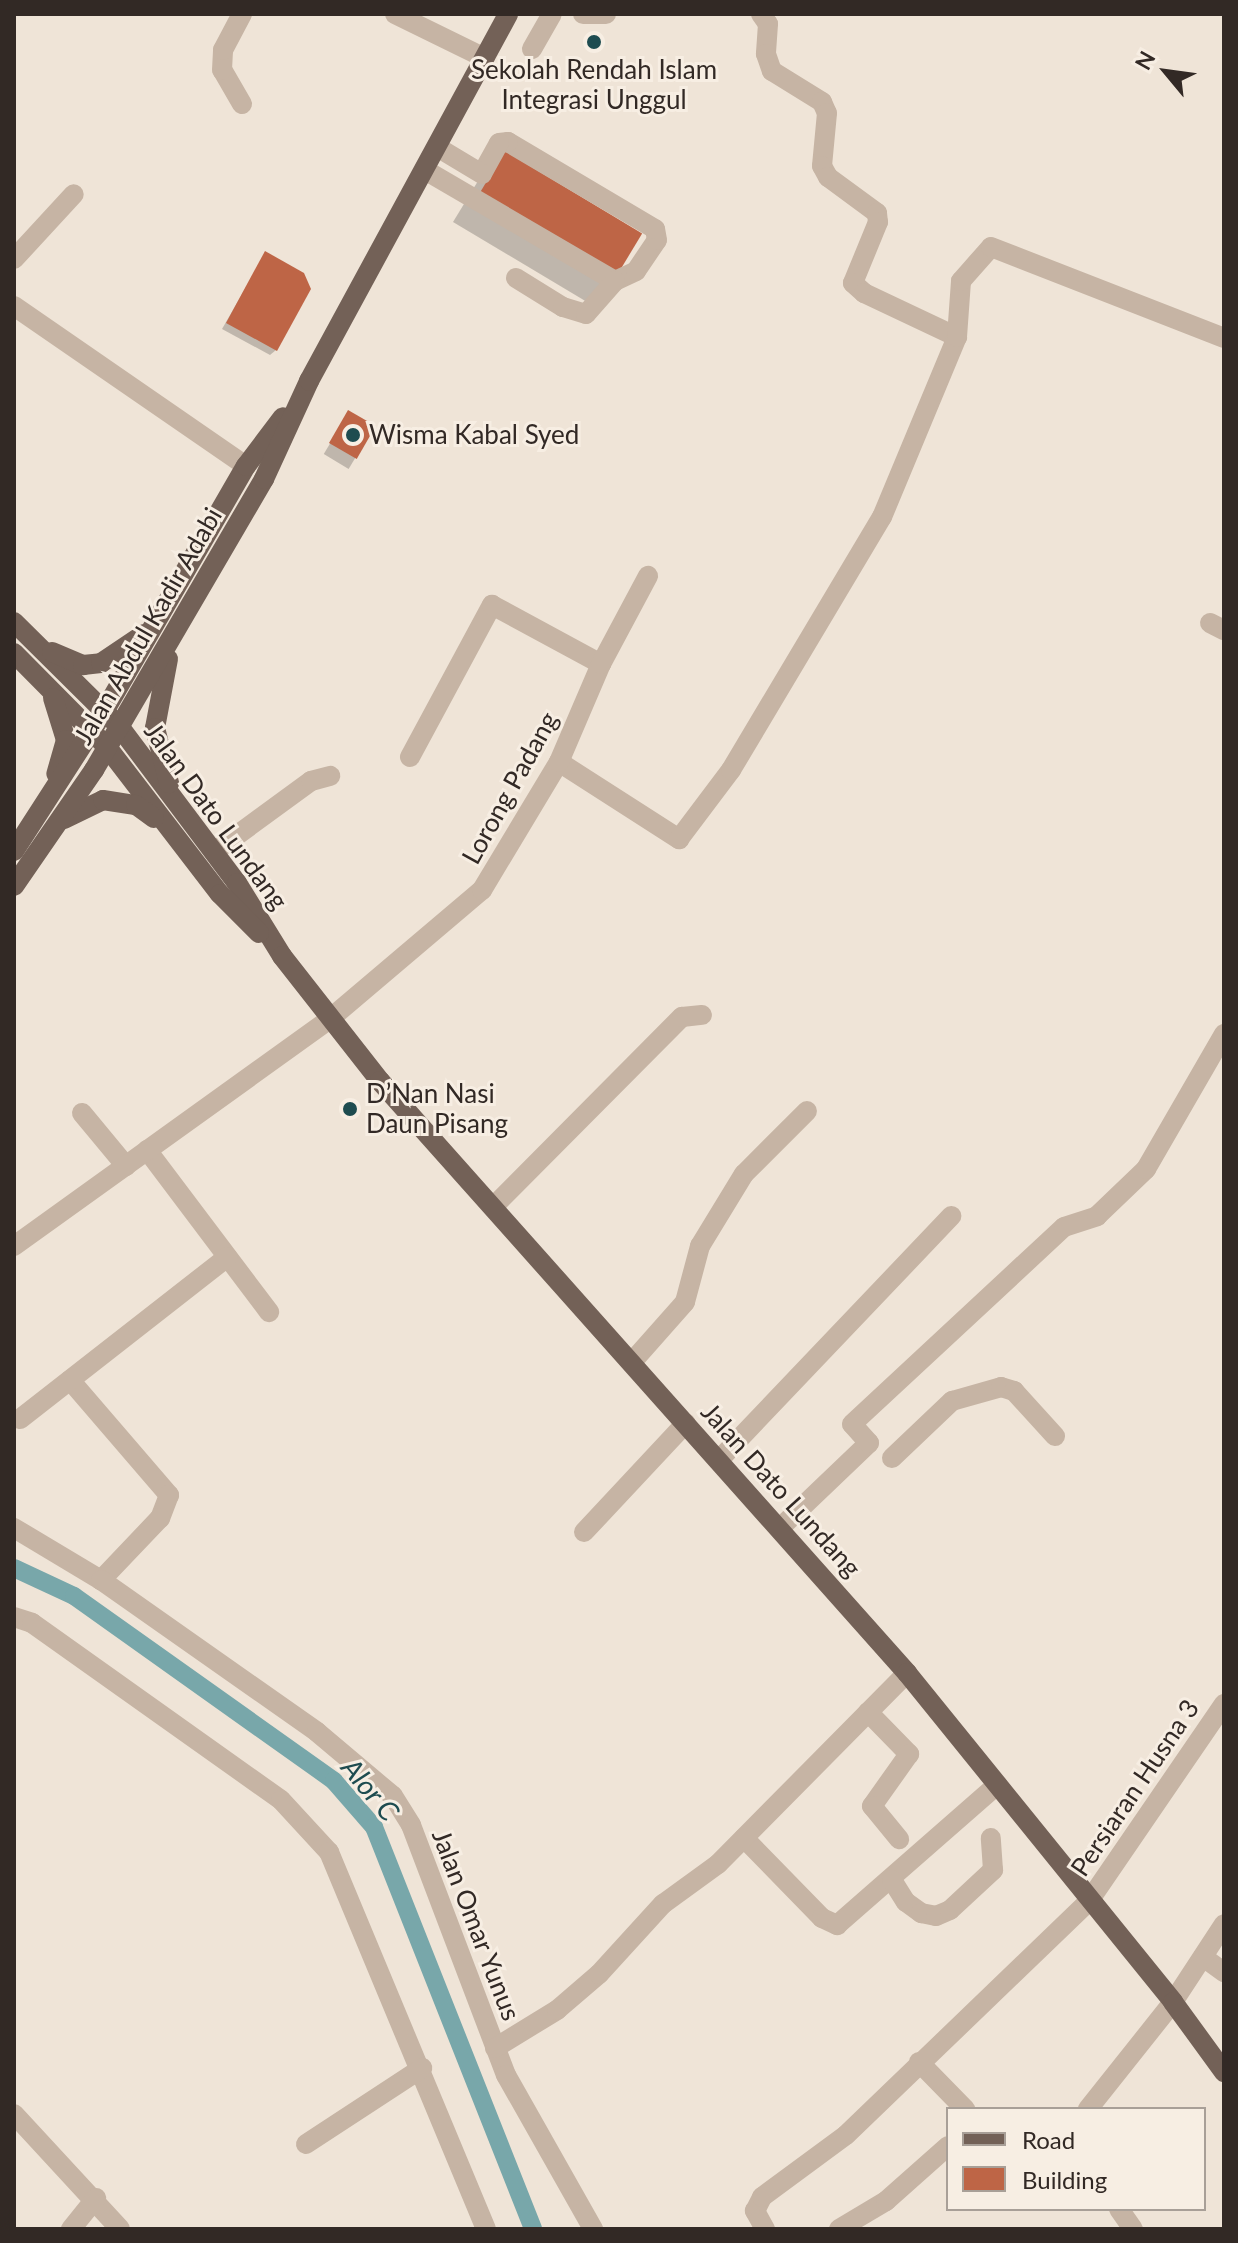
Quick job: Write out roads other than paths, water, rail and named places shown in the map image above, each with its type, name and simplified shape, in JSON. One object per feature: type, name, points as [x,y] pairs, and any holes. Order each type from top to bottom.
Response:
[{"type":"main road","name":"Jalan Abdul Kadir Adabi","points":[[14,851],[50,816],[107,747],[264,479],[309,381],[508,14]]},
{"type":"main road","name":"Jalan Abdul Kadir Adabi","points":[[14,886],[92,730],[153,625],[246,466],[309,381]]},
{"type":"main road","name":"Jalan Dato Lundang","points":[[14,622],[119,726],[214,852],[282,956],[331,1018],[493,1207],[907,1673],[1173,2002],[1224,2072]]},
{"type":"main road","points":[[35,642],[83,665],[101,663],[153,625]]},
{"type":"main road","points":[[178,804],[155,728],[159,688],[179,625]]},
{"type":"main road","name":"Jalan Dato Lundang","points":[[14,653],[92,730],[220,894],[282,956]]},
{"type":"main road","points":[[43,682],[66,740],[50,816],[118,800],[168,826]]},
{"type":"street","points":[[242,14],[223,50],[222,70],[242,104]]},
{"type":"street","points":[[395,14],[485,58]]},
{"type":"street","points":[[532,49],[552,14]]},
{"type":"street","points":[[583,14],[606,14]]},
{"type":"street","points":[[761,14],[768,24],[766,54],[772,71],[822,102],[827,113],[822,166],[828,177],[877,213],[878,222],[853,283],[864,293],[957,337]]},
{"type":"street","points":[[469,196],[504,140],[655,229],[657,240],[636,271],[615,281],[586,314],[563,307],[516,278]]},
{"type":"street","points":[[437,147],[482,174]]},
{"type":"street","points":[[425,170],[615,281]]},
{"type":"street","points":[[14,259],[74,194]]},
{"type":"street","points":[[559,762],[679,839],[748,743],[882,517],[957,337],[961,281],[991,247],[1224,338]]},
{"type":"street","points":[[14,306],[246,466]]},
{"type":"street","name":"Lorong Padang","points":[[14,1246],[331,1018],[482,890],[559,762],[601,664],[648,576]]},
{"type":"street","points":[[410,757],[492,605],[601,664]]},
{"type":"street","points":[[214,852],[311,781],[330,776]]},
{"type":"street","points":[[493,1207],[682,1017],[702,1015]]},
{"type":"street","points":[[780,1528],[869,1443],[852,1424],[1064,1227],[1097,1216],[1146,1169],[1224,1034]]},
{"type":"street","points":[[632,1362],[685,1302],[700,1246],[744,1174],[807,1111]]},
{"type":"street","points":[[82,1113],[126,1166]]},
{"type":"street","points":[[147,1150],[269,1312]]},
{"type":"street","points":[[719,1460],[951,1216]]},
{"type":"street","points":[[20,1419],[227,1257]]},
{"type":"street","points":[[70,1380],[169,1495],[164,1514],[101,1580]]},
{"type":"street","points":[[892,1458],[952,1401],[1001,1387],[1014,1391],[1055,1436]]},
{"type":"street","points":[[584,1532],[686,1423]]},
{"type":"street","name":"Jalan Omar Yunus","points":[[14,1528],[101,1580],[317,1732],[393,1796],[411,1825],[495,2048],[593,2229]]},
{"type":"street","points":[[14,1617],[32,1623],[306,1821],[329,1852],[422,2068],[486,2229]]},
{"type":"street","points":[[495,2048],[557,2010],[663,1904],[744,1838],[907,1673]]},
{"type":"street","name":"Persiaran Husna 3","points":[[765,2229],[755,2211],[762,2197],[846,2135],[1089,1901],[1224,1704]]},
{"type":"street","points":[[868,1712],[909,1754],[872,1806],[899,1839]]},
{"type":"street","points":[[744,1838],[830,1923],[850,1918],[997,1785]]},
{"type":"street","points":[[892,1880],[906,1902],[921,1913],[936,1916],[950,1910],[993,1870],[991,1838]]},
{"type":"street","points":[[1090,2107],[1173,2002],[1224,1924]]},
{"type":"street","points":[[1203,1957],[1224,1972]]},
{"type":"street","points":[[919,2062],[963,2107]]},
{"type":"street","points":[[306,2144],[422,2068]]},
{"type":"street","points":[[14,2114],[96,2198],[120,2229]]},
{"type":"street","points":[[839,2229],[886,2201],[946,2148]]},
{"type":"street","points":[[71,2229],[96,2198]]},
{"type":"street","points":[[1120,2211],[1133,2229]]},
{"type":"waterway","name":"Alor C","points":[[14,1568],[74,1596],[334,1781],[374,1827],[533,2229]]},
{"type":"place","name":"Sekolah Rendah Islam Integrasi Unggul","points":[[594,42]]},
{"type":"place","name":"Wisma Kabal Syed","points":[[353,435]]},
{"type":"place","name":"D’Nan Nasi Daun Pisang","points":[[350,1109]]}]
